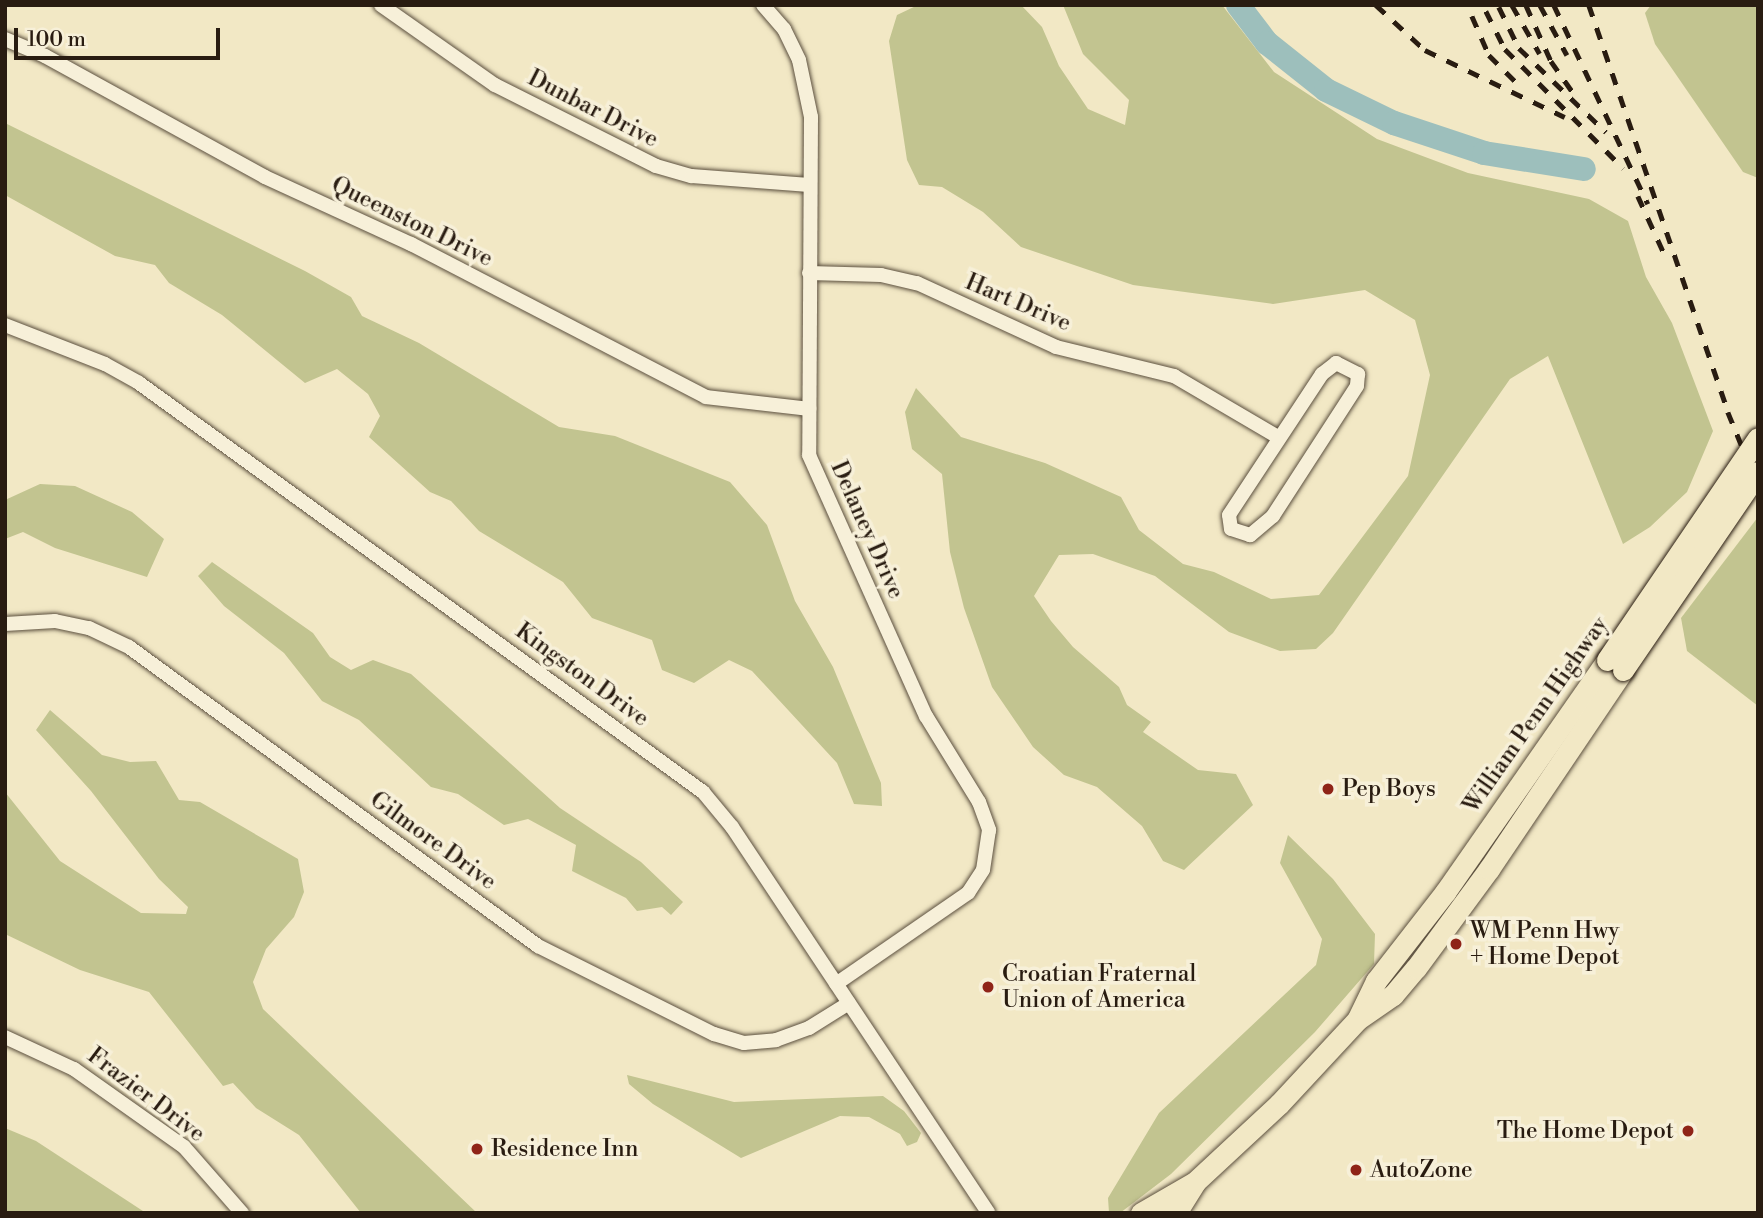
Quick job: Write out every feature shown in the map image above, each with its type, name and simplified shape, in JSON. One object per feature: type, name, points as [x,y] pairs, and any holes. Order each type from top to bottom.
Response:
[{"type":"highway","name":"William Penn Highway","points":[[1615,665],[1758,438]]},
{"type":"highway","name":"William Penn Highway","points":[[1142,1213],[1195,1182],[1279,1104],[1357,1020],[1376,981],[1758,472]]},
{"type":"highway","name":"William Penn Highway","points":[[1176,1213],[1195,1182]]},
{"type":"street","name":"Delaney Drive","points":[[763,5],[784,29],[799,60],[811,117],[809,455],[926,716],[979,802],[989,830],[984,870],[968,893],[836,984]]},
{"type":"street","name":"Dunbar Drive","points":[[382,6],[495,85],[656,166],[692,176],[809,184]]},
{"type":"street","name":"Queenston Drive","points":[[5,39],[45,55],[265,177],[411,244],[706,397],[809,409]]},
{"type":"street","name":"Hart Drive","points":[[809,273],[881,275],[917,283],[1056,347],[1174,376],[1279,437]]},
{"type":"street","name":"Kingston Drive","points":[[5,325],[139,383],[693,783],[727,820],[988,1213]]},
{"type":"street","points":[[1336,363],[1358,374],[1357,386],[1273,516],[1250,535],[1231,530],[1229,515],[1279,437],[1322,374],[1336,363]]},
{"type":"street","name":"Gilmore Drive","points":[[5,624],[55,621],[89,628],[129,646],[538,946],[714,1034],[744,1043],[776,1040],[809,1028],[849,1003]]},
{"type":"street","name":"Frazier Drive","points":[[5,1037],[74,1069],[184,1147],[242,1213]]},
{"type":"green space","points":[[918,5],[1021,5],[1042,27],[1059,66],[1088,109],[1125,125],[1129,100],[1083,54],[1063,5],[1222,5],[1274,72],[1377,139],[1468,173],[1589,199],[1628,221],[1646,277],[1672,323],[1713,431],[1687,492],[1650,527],[1623,544],[1548,356],[1510,379],[1333,633],[1316,649],[1280,651],[1229,632],[1155,576],[1093,554],[1059,555],[1034,596],[1051,621],[1073,647],[1119,687],[1127,705],[1151,722],[1143,732],[1198,770],[1236,774],[1253,805],[1184,870],[1163,861],[1142,826],[1097,787],[1064,775],[1033,747],[992,687],[964,608],[950,552],[942,474],[912,449],[905,412],[916,388],[961,437],[1045,463],[1121,497],[1139,530],[1183,564],[1214,572],[1271,599],[1319,595],[1408,476],[1430,375],[1415,320],[1365,290],[1273,304],[1133,285],[1021,247],[983,212],[942,187],[919,185],[907,160],[889,41],[897,15]]},
{"type":"green space","points":[[1651,5],[1758,5],[1758,178],[1743,172],[1655,44],[1645,13]]},
{"type":"green space","points":[[5,123],[305,271],[351,297],[362,316],[419,343],[559,427],[615,436],[730,482],[767,525],[795,601],[833,667],[881,783],[882,806],[854,804],[837,763],[752,671],[729,660],[694,683],[662,670],[652,640],[592,618],[563,582],[479,531],[451,501],[430,492],[369,437],[380,416],[368,394],[337,369],[305,383],[222,315],[169,283],[155,265],[115,256],[5,195]]},
{"type":"green space","points":[[40,484],[75,486],[132,512],[164,539],[147,577],[55,548],[23,532],[5,539],[5,500]]},
{"type":"green space","points":[[1758,517],[1758,706],[1687,651],[1681,618]]},
{"type":"green space","points":[[212,562],[313,633],[330,657],[351,670],[373,660],[411,674],[560,808],[641,862],[683,902],[671,915],[662,907],[637,911],[626,898],[572,871],[576,845],[528,819],[504,825],[458,794],[431,787],[359,720],[322,701],[284,653],[224,606],[198,576]]},
{"type":"green space","points":[[50,710],[102,755],[130,762],[156,761],[179,800],[200,802],[298,859],[304,892],[294,917],[266,949],[253,982],[263,1009],[477,1213],[361,1213],[299,1135],[256,1108],[233,1083],[223,1086],[149,992],[80,970],[5,934],[5,792],[60,861],[141,913],[186,914],[188,907],[159,879],[91,791],[36,730]]},
{"type":"green space","points":[[1288,835],[1333,879],[1375,934],[1374,964],[1315,1032],[1171,1174],[1120,1213],[1109,1213],[1108,1198],[1159,1113],[1316,965],[1322,939],[1280,863]]},
{"type":"green space","points":[[627,1075],[734,1102],[883,1096],[904,1111],[921,1133],[917,1142],[907,1146],[900,1134],[869,1117],[840,1116],[741,1158],[653,1104],[629,1084]]},
{"type":"green space","points":[[5,1128],[36,1141],[146,1213],[5,1213]]},
{"type":"waterway","points":[[1238,5],[1267,43],[1326,90],[1394,123],[1484,153],[1584,169]]},
{"type":"railway","points":[[1376,5],[1425,50],[1565,117]]},
{"type":"railway","points":[[1512,5],[1540,54]]},
{"type":"railway","points":[[1526,5],[1551,61],[1572,91]]},
{"type":"railway","points":[[1540,5],[1567,55]]},
{"type":"railway","points":[[1554,5],[1648,204]]},
{"type":"railway","points":[[1589,5],[1728,412],[1758,485]]},
{"type":"railway","points":[[1499,7],[1519,48],[1606,132]]},
{"type":"railway","points":[[1486,11],[1505,49],[1623,168]]},
{"type":"railway","points":[[1472,16],[1489,55],[1521,87]]},
{"type":"railway","points":[[1638,196],[1664,253]]},
{"type":"place","name":"Pep Boys","points":[[1328,789]]},
{"type":"place","name":"WM Penn Hwy + Home Depot","points":[[1456,944]]},
{"type":"place","name":"Croatian Fraternal Union of America","points":[[988,987]]},
{"type":"place","name":"The Home Depot","points":[[1688,1131]]},
{"type":"place","name":"Residence Inn","points":[[477,1149]]},
{"type":"place","name":"AutoZone","points":[[1356,1170]]}]
